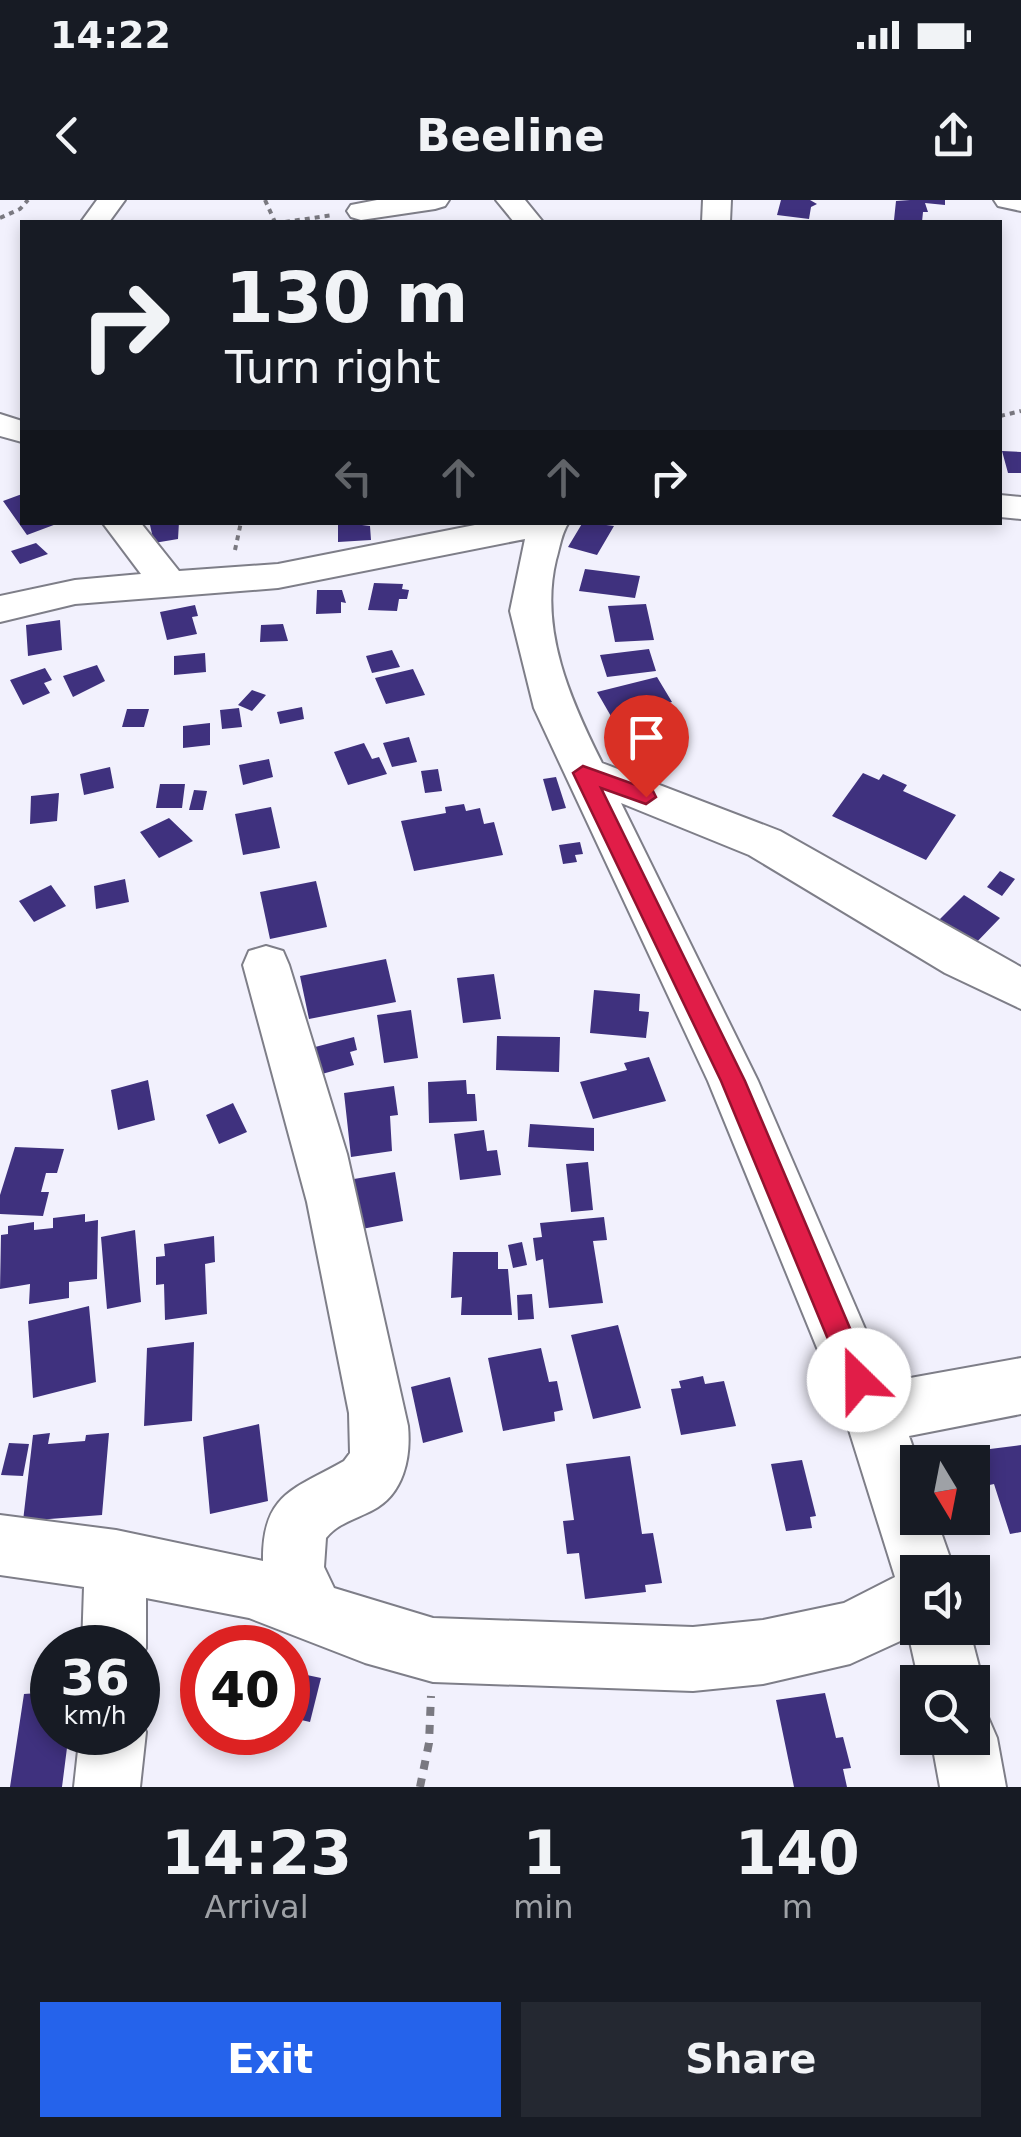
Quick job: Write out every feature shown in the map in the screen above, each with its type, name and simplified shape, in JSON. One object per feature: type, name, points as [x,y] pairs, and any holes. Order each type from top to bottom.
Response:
[{"type":"street","points":[[362,211],[436,200]]},
{"type":"street","points":[[510,200],[527,220]]},
{"type":"street","points":[[1008,200],[1021,202]]},
{"type":"street","points":[[122,525],[167,582]]},
{"type":"street","points":[[0,609],[75,592],[278,576],[539,525]]},
{"type":"street","points":[[548,525],[531,586],[529,611],[546,685],[583,773],[733,1081],[873,1414],[919,1555]]},
{"type":"street","points":[[583,773],[740,832],[788,856],[968,966],[1021,989]]},
{"type":"street","points":[[266,965],[312,1122],[353,1293],[381,1442],[375,1472],[363,1485],[322,1500],[303,1513],[294,1533],[296,1586],[312,1612]]},
{"type":"street","points":[[873,1414],[1021,1386]]},
{"type":"street","points":[[0,1545],[249,1587],[364,1632],[433,1650],[693,1659],[763,1652],[850,1634],[900,1608]]},
{"type":"street","points":[[115,1625],[116,1562]]},
{"type":"street","points":[[106,1787],[109,1755]]},
{"type":"street","points":[[967,1755],[973,1787]]},
{"type":"path","points":[[0,218],[20,209],[28,200]]},
{"type":"path","points":[[299,220],[362,211]]},
{"type":"path","points":[[420,1787],[428,1743],[433,1650]]},
{"type":"building","points":[[781,200],[810,200],[817,204],[811,207],[809,219],[777,215]]},
{"type":"building","points":[[945,200],[945,205],[925,203],[928,212],[923,212],[922,220],[894,220],[896,201]]},
{"type":"building","points":[[1002,451],[1021,452],[1021,473],[1008,473]]},
{"type":"building","points":[[20,495],[20,525],[54,525],[27,535],[3,501]]},
{"type":"building","points":[[150,525],[179,525],[178,539],[154,543]]},
{"type":"building","points":[[338,525],[370,526],[371,540],[338,542]]},
{"type":"building","points":[[581,525],[614,526],[597,555],[568,547]]},
{"type":"building","points":[[36,543],[48,554],[20,564],[11,551]]},
{"type":"building","points":[[585,569],[640,576],[635,598],[579,591]]},
{"type":"building","points":[[374,583],[403,584],[402,589],[409,590],[407,599],[399,599],[397,611],[368,610]]},
{"type":"building","points":[[317,590],[342,590],[346,603],[341,602],[341,613],[316,614]]},
{"type":"building","points":[[646,604],[654,640],[615,642],[608,606]]},
{"type":"building","points":[[195,605],[198,616],[192,617],[197,634],[167,640],[160,612]]},
{"type":"building","points":[[60,620],[62,650],[28,656],[26,625]]},
{"type":"building","points":[[283,624],[288,641],[260,642],[261,625]]},
{"type":"building","points":[[649,649],[656,671],[607,677],[600,655]]},
{"type":"building","points":[[392,650],[400,667],[372,673],[366,656]]},
{"type":"building","points":[[205,653],[206,672],[174,675],[174,656]]},
{"type":"building","points":[[97,665],[105,681],[73,697],[63,676]]},
{"type":"building","points":[[45,668],[52,680],[44,683],[50,693],[23,705],[10,680]]},
{"type":"building","points":[[413,669],[425,695],[386,704],[375,678]]},
{"type":"building","points":[[657,677],[672,702],[612,718],[597,692]]},
{"type":"building","points":[[252,690],[266,695],[252,711],[238,705]]},
{"type":"building","points":[[302,707],[304,719],[280,724],[277,712]]},
{"type":"building","points":[[239,708],[242,727],[222,729],[220,710]]},
{"type":"building","points":[[127,709],[149,709],[144,727],[122,727]]},
{"type":"building","points":[[210,723],[210,745],[183,748],[183,726]]},
{"type":"building","points":[[409,737],[417,762],[392,767],[383,743]]},
{"type":"building","points":[[364,743],[372,759],[379,757],[387,774],[348,785],[334,752]]},
{"type":"building","points":[[269,759],[273,777],[243,785],[239,765]]},
{"type":"building","points":[[110,767],[114,788],[84,795],[80,774]]},
{"type":"building","points":[[438,769],[442,791],[425,793],[421,771]]},
{"type":"building","points":[[863,773],[879,780],[883,774],[907,785],[903,791],[956,815],[926,860],[832,816]]},
{"type":"building","points":[[556,777],[566,808],[552,811],[543,779]]},
{"type":"building","points":[[160,784],[185,784],[182,808],[156,808]]},
{"type":"building","points":[[194,790],[207,791],[203,810],[189,810]]},
{"type":"building","points":[[59,793],[57,821],[30,824],[31,796]]},
{"type":"building","points":[[464,804],[466,811],[480,808],[484,824],[494,822],[503,855],[414,871],[401,821],[446,813],[445,807]]},
{"type":"building","points":[[271,807],[280,848],[243,855],[235,814]]},
{"type":"building","points":[[169,818],[193,841],[159,858],[140,832]]},
{"type":"building","points":[[580,842],[583,854],[575,855],[577,862],[563,864],[559,845]]},
{"type":"building","points":[[1000,871],[1015,879],[1002,896],[987,887]]},
{"type":"building","points":[[125,879],[129,902],[96,909],[94,886]]},
{"type":"building","points":[[316,881],[327,927],[270,939],[260,892]]},
{"type":"building","points":[[51,885],[66,906],[34,922],[19,901]]},
{"type":"building","points":[[964,895],[1000,918],[971,948],[934,925]]},
{"type":"building","points":[[386,959],[396,1002],[309,1019],[300,976]]},
{"type":"building","points":[[494,974],[501,1019],[463,1023],[457,978]]},
{"type":"building","points":[[594,990],[640,994],[639,1011],[649,1012],[646,1038],[590,1033]]},
{"type":"building","points":[[411,1010],[418,1058],[384,1063],[377,1015]]},
{"type":"building","points":[[497,1036],[560,1037],[559,1072],[496,1070]]},
{"type":"building","points":[[354,1037],[357,1050],[350,1052],[354,1065],[322,1074],[315,1047]]},
{"type":"building","points":[[649,1057],[666,1101],[593,1119],[580,1082],[627,1070],[624,1063]]},
{"type":"building","points":[[148,1080],[155,1120],[118,1130],[111,1090]]},
{"type":"building","points":[[466,1080],[467,1094],[475,1094],[477,1121],[429,1123],[428,1082]]},
{"type":"building","points":[[394,1086],[398,1115],[390,1116],[392,1151],[351,1157],[344,1093]]},
{"type":"building","points":[[233,1103],[247,1132],[219,1144],[206,1115]]},
{"type":"building","points":[[530,1124],[594,1128],[594,1151],[528,1147]]},
{"type":"building","points":[[484,1130],[487,1151],[497,1150],[501,1175],[460,1180],[454,1134]]},
{"type":"building","points":[[15,1147],[64,1149],[57,1173],[46,1173],[41,1192],[49,1192],[43,1216],[0,1214],[0,1195]]},
{"type":"building","points":[[588,1162],[593,1210],[571,1212],[566,1164]]},
{"type":"building","points":[[395,1172],[403,1221],[362,1229],[354,1179]]},
{"type":"building","points":[[85,1214],[85,1222],[98,1220],[97,1279],[69,1282],[69,1298],[29,1304],[30,1284],[0,1289],[1,1235],[8,1234],[8,1226],[34,1222],[34,1230],[53,1228],[53,1218]]},
{"type":"building","points":[[604,1217],[607,1240],[593,1241],[603,1303],[549,1308],[543,1259],[536,1261],[533,1238],[542,1237],[540,1223]]},
{"type":"building","points":[[135,1230],[141,1302],[107,1309],[101,1237]]},
{"type":"building","points":[[214,1236],[215,1262],[205,1264],[207,1314],[165,1320],[164,1284],[156,1285],[156,1257],[165,1256],[164,1244]]},
{"type":"building","points":[[522,1242],[527,1265],[513,1268],[508,1245]]},
{"type":"building","points":[[453,1252],[498,1252],[498,1269],[508,1269],[512,1315],[461,1315],[462,1297],[451,1298]]},
{"type":"building","points":[[532,1294],[534,1319],[518,1320],[517,1295]]},
{"type":"building","points":[[89,1306],[96,1382],[33,1398],[28,1321]]},
{"type":"building","points":[[618,1325],[641,1408],[593,1419],[571,1335]]},
{"type":"building","points":[[194,1342],[192,1421],[144,1426],[147,1348]]},
{"type":"building","points":[[541,1348],[549,1382],[557,1381],[563,1410],[554,1412],[555,1421],[503,1431],[488,1358]]},
{"type":"building","points":[[703,1376],[705,1384],[724,1381],[736,1426],[681,1435],[671,1389],[681,1388],[679,1381]]},
{"type":"building","points":[[450,1377],[463,1432],[423,1443],[411,1387]]},
{"type":"building","points":[[259,1424],[268,1501],[210,1514],[203,1437]]},
{"type":"building","points":[[50,1433],[48,1444],[85,1441],[86,1435],[109,1433],[102,1515],[23,1521],[33,1435]]},
{"type":"building","points":[[9,1443],[29,1444],[23,1476],[1,1475]]},
{"type":"building","points":[[1021,1445],[1021,1532],[1010,1534],[994,1484],[990,1485],[990,1449]]},
{"type":"building","points":[[630,1456],[642,1534],[653,1533],[662,1583],[645,1585],[646,1592],[585,1599],[579,1553],[567,1554],[563,1521],[574,1520],[566,1464]]},
{"type":"building","points":[[802,1460],[816,1516],[810,1517],[812,1528],[786,1531],[771,1464]]},
{"type":"building","points":[[310,1676],[321,1678],[310,1722]]},
{"type":"building","points":[[825,1693],[836,1738],[843,1737],[851,1768],[843,1769],[847,1787],[794,1787],[776,1700]]},
{"type":"building","points":[[24,1694],[30,1694],[30,1755],[66,1755],[62,1787],[10,1787]]},
{"type":"route","points":[[646,797],[583,773],[733,1081],[859,1380]]}]
